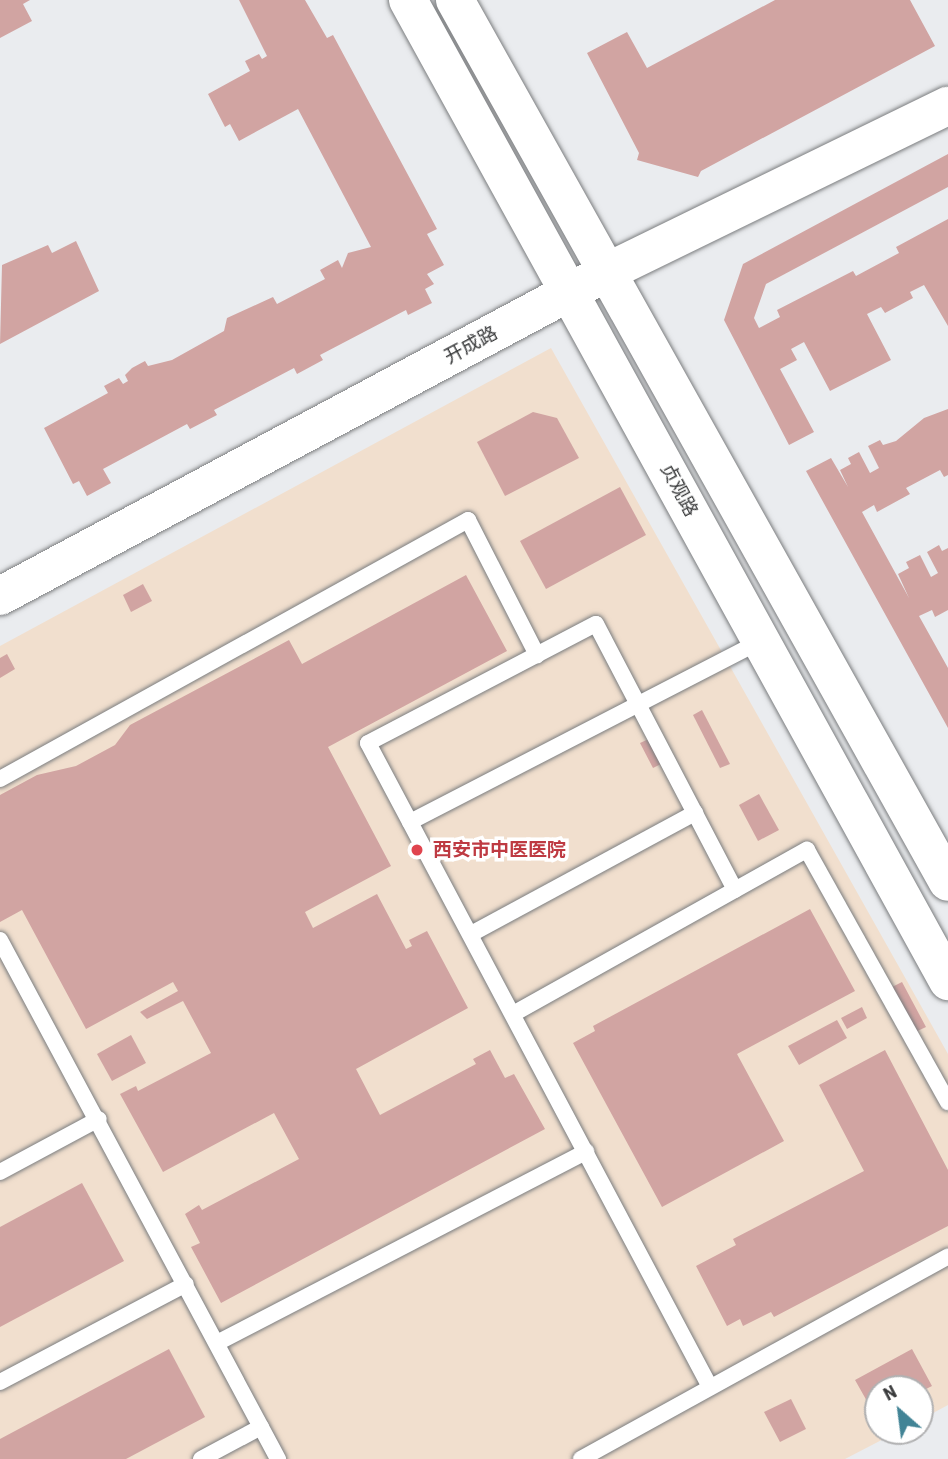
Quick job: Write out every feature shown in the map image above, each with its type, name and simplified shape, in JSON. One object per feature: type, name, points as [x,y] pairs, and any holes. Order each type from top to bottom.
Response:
[{"type":"street","name":"贞观路","points":[[408,0],[572,292],[948,981]]},
{"type":"street","points":[[455,0],[609,271],[948,882]]},
{"type":"street","name":"开成路","points":[[0,596],[609,271],[948,106]]},
{"type":"lane","points":[[0,779],[468,520],[537,655]]},
{"type":"lane","points":[[710,1387],[368,743],[596,624],[735,890]]},
{"type":"lane","points":[[410,822],[761,641]]},
{"type":"lane","points":[[471,934],[695,813]]},
{"type":"lane","points":[[513,1014],[807,850],[948,1102]]},
{"type":"lane","points":[[0,940],[99,1119],[278,1459]]},
{"type":"lane","points":[[0,1172],[99,1119]]},
{"type":"lane","points":[[217,1343],[586,1152]]},
{"type":"lane","points":[[581,1459],[948,1256]]},
{"type":"lane","points":[[0,1382],[186,1284]]},
{"type":"lane","points":[[201,1459],[261,1427]]},
{"type":"shaded area","name":"西安市中医医院","points":[[551,348],[948,1054],[948,1405],[934,1412],[934,1375],[864,1375],[864,1445],[872,1445],[845,1459],[0,1459],[0,646]]},
{"type":"building","points":[[0,0],[30,0],[23,4],[32,21],[0,38]]},
{"type":"building","points":[[239,0],[305,0],[327,38],[333,35],[437,229],[427,234],[444,265],[427,274],[434,284],[425,289],[432,303],[408,315],[406,310],[320,355],[323,360],[297,374],[294,368],[214,410],[217,415],[190,429],[187,424],[103,469],[111,483],[87,496],[79,481],[73,484],[44,428],[108,393],[104,386],[119,378],[123,384],[128,381],[125,375],[132,368],[145,361],[148,366],[172,360],[224,331],[227,318],[273,297],[277,304],[325,279],[320,270],[338,260],[342,268],[348,253],[371,247],[298,109],[239,141],[230,124],[225,127],[208,94],[250,71],[245,61],[259,54],[262,59],[267,56]]},
{"type":"building","points":[[775,0],[910,0],[935,46],[701,171],[698,177],[637,160],[639,153],[587,53],[627,32],[647,68]]},
{"type":"building","points":[[948,154],[948,187],[766,284],[754,318],[759,328],[780,317],[777,310],[853,271],[856,276],[899,253],[896,247],[948,219],[948,326],[924,285],[910,292],[913,298],[885,313],[881,307],[867,314],[891,360],[830,391],[804,342],[791,349],[797,360],[780,369],[814,432],[789,445],[724,320],[743,264]]},
{"type":"building","points":[[76,241],[99,291],[0,344],[2,265],[48,245],[52,253]]},
{"type":"building","points":[[948,409],[948,475],[944,477],[940,470],[906,488],[910,494],[877,512],[874,505],[862,512],[909,598],[898,574],[909,568],[906,562],[920,555],[931,577],[938,573],[927,552],[939,545],[942,551],[948,548],[948,610],[935,617],[932,610],[919,616],[948,668],[948,728],[806,471],[831,458],[848,487],[840,470],[851,464],[848,458],[859,452],[870,473],[879,468],[868,446],[880,440],[883,445],[896,441],[924,418]]},
{"type":"building","points":[[533,412],[557,418],[579,458],[505,496],[477,442]]},
{"type":"building","points":[[620,487],[646,535],[546,589],[520,541]]},
{"type":"building","points":[[466,575],[507,651],[328,747],[391,866],[305,912],[313,928],[377,894],[406,949],[412,946],[409,940],[427,931],[468,1008],[356,1069],[380,1115],[476,1064],[473,1059],[490,1050],[505,1078],[514,1074],[545,1129],[221,1303],[191,1247],[200,1243],[185,1214],[199,1205],[202,1210],[299,1159],[274,1113],[163,1172],[120,1094],[136,1086],[138,1091],[211,1053],[183,1001],[147,1019],[140,1012],[178,991],[173,982],[86,1029],[22,910],[0,922],[0,795],[37,775],[76,766],[115,745],[130,725],[289,640],[302,664]]},
{"type":"building","points":[[143,584],[152,601],[131,612],[123,595]]},
{"type":"building","points":[[7,654],[15,669],[0,678],[0,658]]},
{"type":"building","points":[[702,710],[730,764],[720,768],[693,715]]},
{"type":"building","points":[[651,738],[663,763],[653,768],[640,743]]},
{"type":"building","points":[[759,794],[779,830],[758,841],[739,805]]},
{"type":"building","points":[[810,909],[855,991],[737,1054],[784,1141],[662,1207],[573,1043],[595,1031],[593,1026]]},
{"type":"building","points":[[902,982],[926,1027],[909,1035],[886,990]]},
{"type":"building","points":[[862,1007],[867,1018],[847,1029],[841,1018]]},
{"type":"building","points":[[837,1020],[847,1038],[799,1065],[788,1046]]},
{"type":"building","points":[[131,1035],[146,1063],[112,1081],[97,1054]]},
{"type":"building","points":[[885,1050],[948,1170],[948,1226],[774,1317],[771,1312],[743,1326],[740,1319],[727,1326],[696,1266],[736,1245],[733,1239],[864,1171],[819,1085]]},
{"type":"building","points":[[82,1183],[124,1261],[0,1327],[0,1227]]},
{"type":"building","points":[[169,1349],[205,1417],[126,1459],[0,1459],[0,1439]]},
{"type":"building","points":[[912,1349],[926,1375],[864,1375]]},
{"type":"building","points":[[864,1375],[864,1396],[855,1380]]},
{"type":"building","points":[[791,1399],[806,1429],[780,1442],[764,1412]]},
{"type":"place","name":"西安市中医医院","points":[[417,850]]}]
